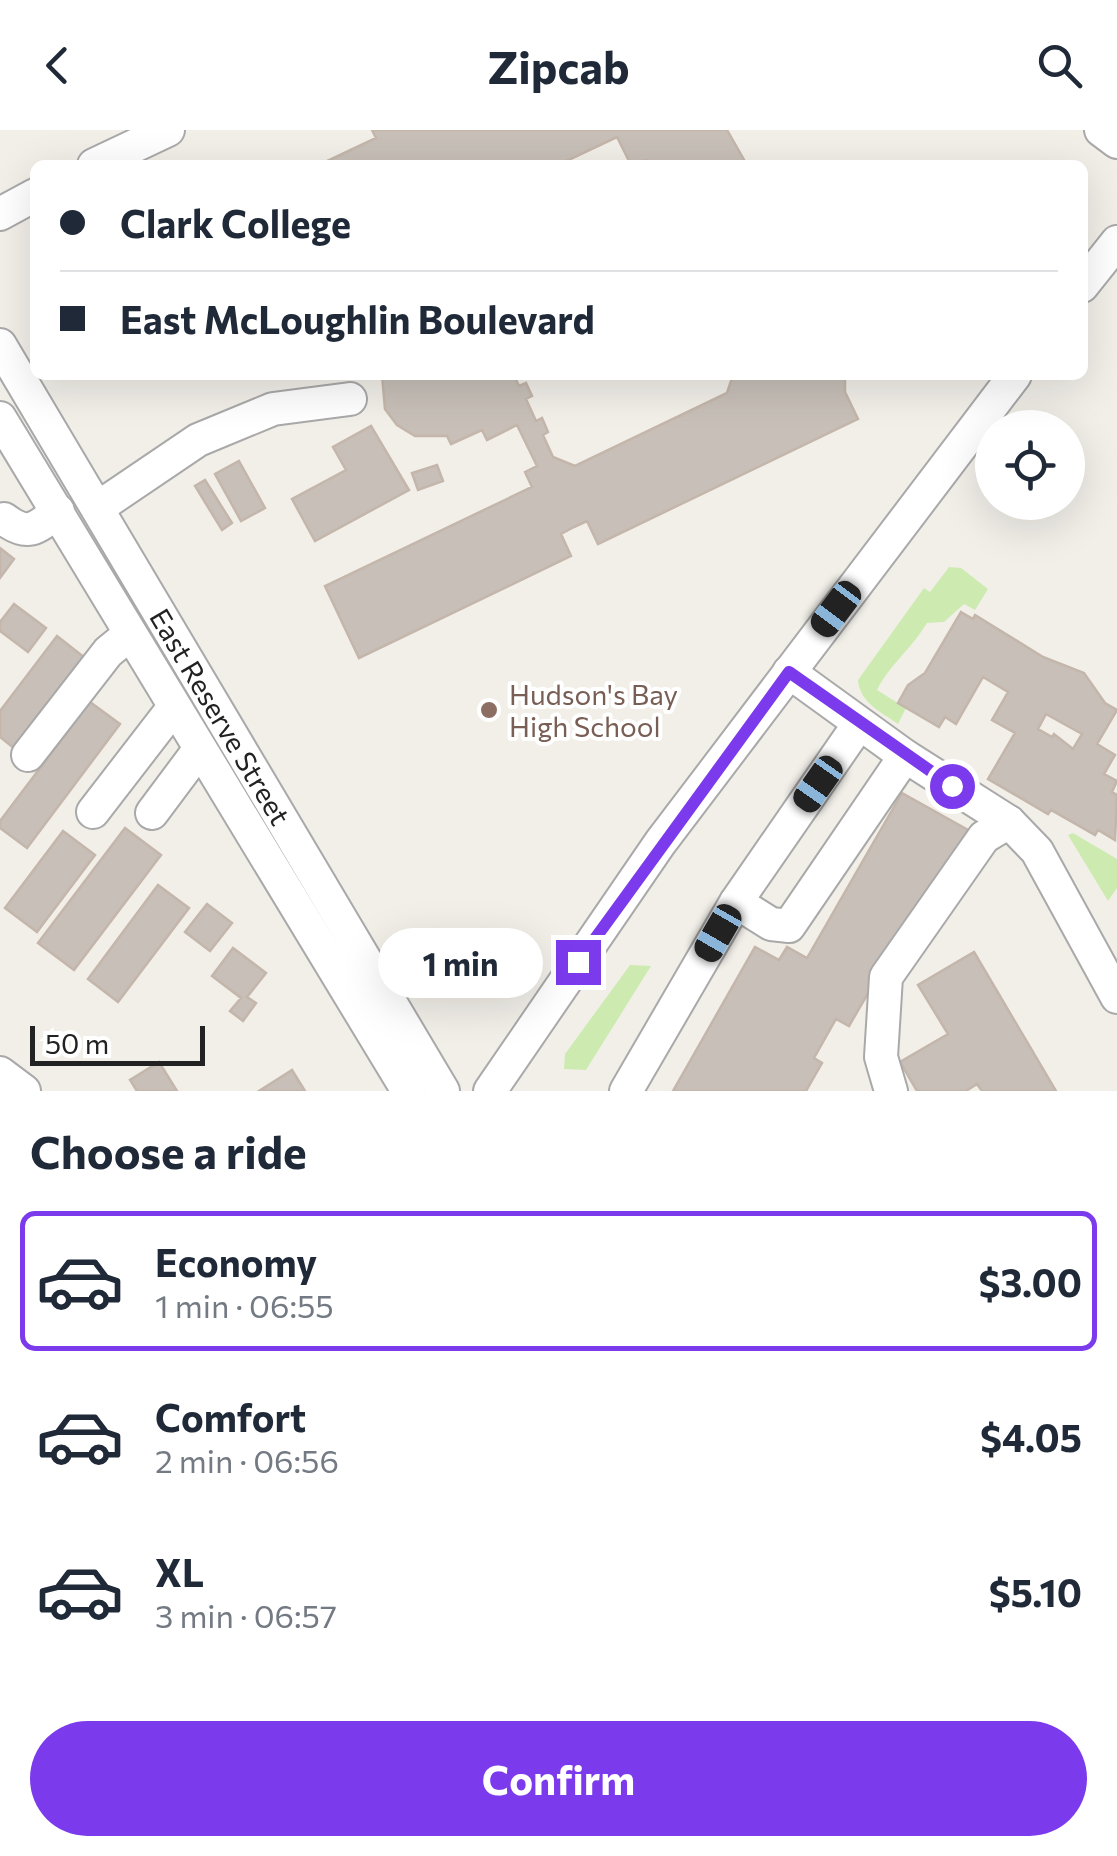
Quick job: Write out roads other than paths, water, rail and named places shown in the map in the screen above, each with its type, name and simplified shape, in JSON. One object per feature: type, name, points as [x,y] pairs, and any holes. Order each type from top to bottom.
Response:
[{"type":"street","points":[[105,160],[168,130]]},
{"type":"street","points":[[1100,130],[1117,142]]},
{"type":"street","points":[[0,214],[30,198]]},
{"type":"street","points":[[1088,278],[1117,242]]},
{"type":"street","name":"East Reserve Street","points":[[0,345],[12,393],[99,507],[443,1091]]},
{"type":"street","points":[[490,1091],[660,843],[1011,380]]},
{"type":"street","points":[[99,507],[213,434],[273,408],[350,399]]},
{"type":"street","name":"East Reserve Street","points":[[0,418],[408,1091]]},
{"type":"street","points":[[4,518],[20,531],[33,531],[58,511]]},
{"type":"street","points":[[28,755],[108,652],[130,634]]},
{"type":"street","points":[[789,672],[904,756],[1009,822],[1037,851],[1114,986]]},
{"type":"street","points":[[93,812],[174,707]]},
{"type":"street","points":[[626,1091],[736,902],[860,724]]},
{"type":"street","points":[[152,813],[199,750]]},
{"type":"street","points":[[736,902],[771,924],[788,926],[904,756]]},
{"type":"street","points":[[891,1091],[881,1058],[886,977],[984,837],[1009,822]]},
{"type":"street","points":[[0,1073],[24,1091]]},
{"type":"place","name":"Hudson's Bay High School","points":[[489,710]]}]
